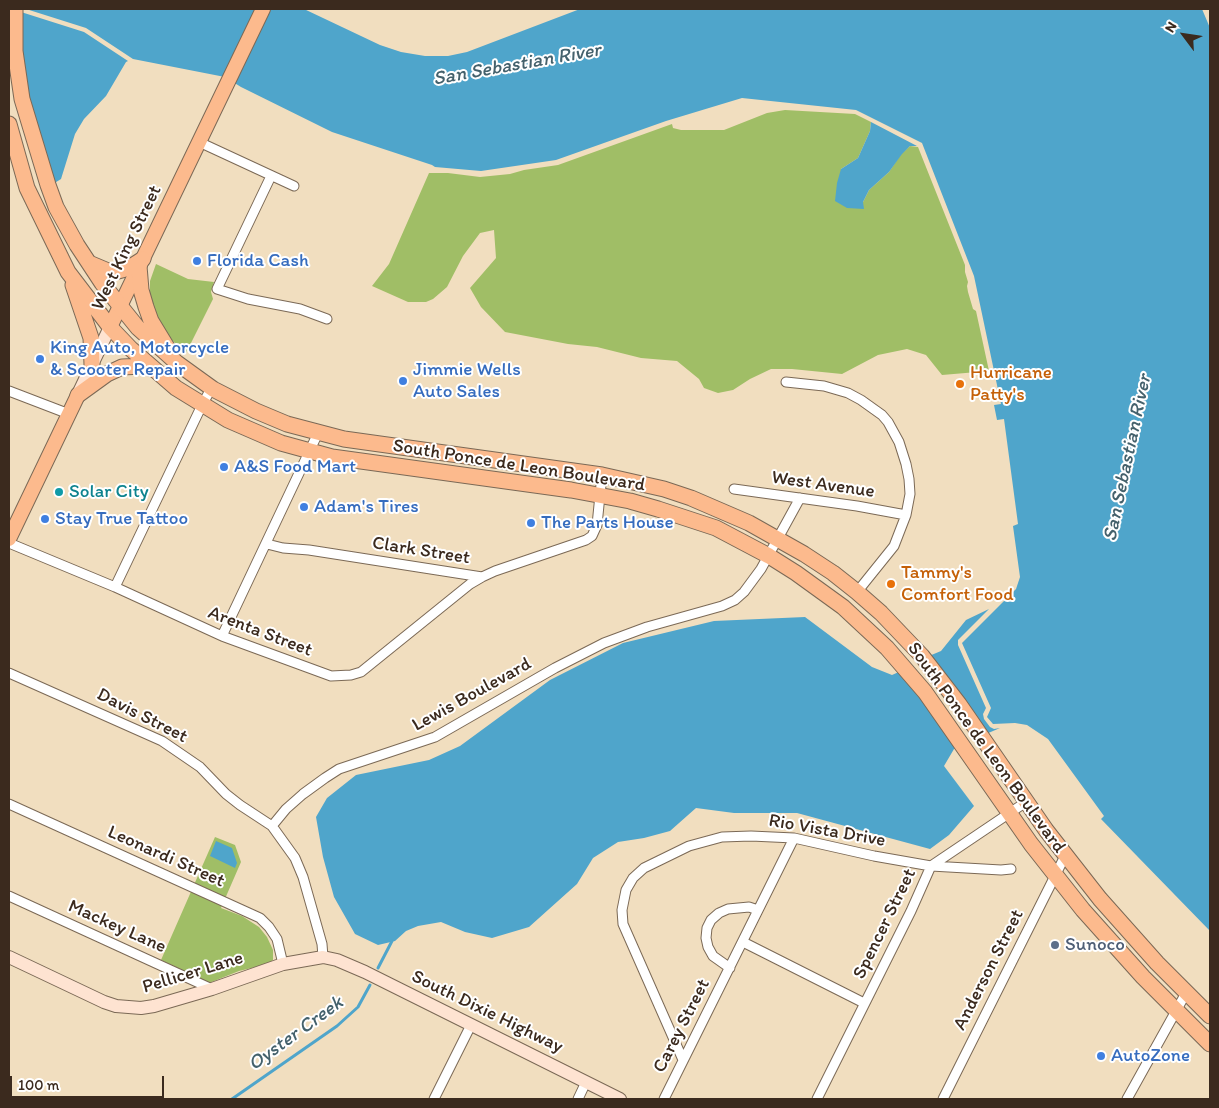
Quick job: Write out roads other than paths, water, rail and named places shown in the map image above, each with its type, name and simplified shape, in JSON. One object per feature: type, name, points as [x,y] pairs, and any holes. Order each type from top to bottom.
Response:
[{"type":"highway","name":"South Ponce de Leon Boulevard","points":[[15,9],[15,51],[22,99],[56,207],[68,231],[121,307],[150,339],[177,363],[212,388],[262,414],[287,424],[353,440],[602,475],[664,489],[691,498],[779,538],[833,573],[857,592],[922,656],[959,704],[1065,856],[1130,934],[1210,1016]]},
{"type":"highway","points":[[9,124],[27,188],[68,272],[91,338],[92,365]]},
{"type":"highway","points":[[89,262],[108,271],[118,271],[141,263],[141,290],[146,307],[160,336],[177,363]]},
{"type":"highway","name":"South Ponce de Leon Boulevard","points":[[68,272],[110,327],[154,370],[176,388],[202,405],[253,433],[310,452],[359,462],[600,495],[658,508],[716,528],[769,556],[803,578],[843,607],[887,648],[925,692],[1055,875],[1113,945],[1210,1044]]},
{"type":"highway","points":[[78,395],[107,374],[122,367],[143,366],[154,370]]},
{"type":"main road","name":"West King Street","points":[[9,541],[263,9]]},
{"type":"main road","name":"Pellicer Lane","points":[[9,957],[104,1002],[129,1008],[154,1006],[212,989],[283,964],[323,957],[337,960]]},
{"type":"main road","name":"South Dixie Highway","points":[[337,960],[365,972],[620,1099]]},
{"type":"street","points":[[199,142],[294,186]]},
{"type":"street","points":[[270,176],[218,289],[306,311],[327,319]]},
{"type":"street","points":[[786,382],[824,386],[848,393],[876,410],[888,422],[899,442],[906,464],[910,494],[906,515],[894,546],[857,592]]},
{"type":"street","points":[[115,588],[202,405],[212,388]]},
{"type":"street","points":[[9,391],[69,414]]},
{"type":"street","points":[[222,636],[318,433]]},
{"type":"street","name":"Clark Street","points":[[267,544],[283,548],[309,550],[482,577],[586,540],[592,536],[597,526],[602,475]]},
{"type":"street","name":"West Avenue","points":[[734,489],[857,506],[906,515]]},
{"type":"street","name":"Lewis Boulevard","points":[[272,826],[297,799],[339,769],[435,737],[555,668],[604,643],[647,627],[722,606],[735,600],[752,583],[769,556],[800,498]]},
{"type":"street","name":"Arenta Street","points":[[9,541],[222,636],[321,674],[331,676],[351,675],[361,672],[470,584],[482,577]]},
{"type":"street","name":"Davis Street","points":[[9,673],[114,718],[162,741],[200,768],[240,805],[272,826]]},
{"type":"street","name":"Spencer Street","points":[[817,1099],[911,911],[931,866],[1026,802]]},
{"type":"street","name":"Leonardi Street","points":[[9,804],[260,918],[277,939],[283,964]]},
{"type":"street","points":[[272,826],[295,858],[303,877],[322,944],[323,957]]},
{"type":"street","name":"Rio Vista Drive","points":[[683,1060],[623,924],[622,903],[626,890],[644,868],[690,846],[722,837],[751,836],[794,838],[874,856],[931,866],[1012,869]]},
{"type":"street","name":"Carey Street","points":[[664,1099],[794,838]]},
{"type":"street","name":"Anderson Street","points":[[943,1099],[1065,856]]},
{"type":"street","name":"Mackey Lane","points":[[9,896],[212,989]]},
{"type":"street","name":"Carey Street","points":[[730,968],[712,956],[706,938],[707,928],[711,920],[719,913],[733,908],[749,907],[758,910]]},
{"type":"street","points":[[743,942],[864,1003]]},
{"type":"street","points":[[1127,1099],[1186,993]]},
{"type":"street","points":[[434,1099],[471,1025]]},
{"type":"street","points":[[578,1099],[586,1082]]},
{"type":"water","name":"San Sebastian River","points":[[26,9],[304,9],[380,45],[401,52],[425,56],[448,56],[467,52],[580,9],[1202,9],[1210,28],[1210,931],[1101,819],[1104,816],[1048,739],[1027,725],[1015,723],[993,724],[987,717],[991,708],[962,643],[1016,589],[1020,577],[1013,526],[1018,524],[1004,419],[997,420],[994,405],[1001,404],[974,276],[922,143],[856,110],[742,98],[666,121],[556,160],[481,171],[435,167],[332,132],[241,87],[225,77],[133,59],[86,28]]},
{"type":"water","points":[[21,12],[84,32],[128,61],[106,96],[84,119],[75,134],[61,179],[53,184],[27,99],[21,51]]},
{"type":"water","points":[[871,122],[917,146],[910,146],[889,172],[869,190],[863,202],[864,209],[847,208],[835,201],[837,183],[841,169],[858,158],[870,131]]},
{"type":"water","points":[[989,609],[958,640],[958,645],[986,708],[983,714],[984,719],[990,727],[994,729],[1000,728],[986,734],[929,656],[941,651],[966,620]]},
{"type":"water","points":[[805,617],[872,667],[892,675],[901,671],[957,747],[944,766],[974,806],[949,835],[930,849],[797,813],[734,813],[696,808],[670,831],[618,842],[593,858],[577,884],[529,927],[492,938],[465,932],[441,922],[418,926],[406,931],[395,941],[378,945],[355,934],[334,897],[323,857],[316,817],[327,798],[356,775],[429,760],[460,746],[550,680],[623,643],[714,621]]},
{"type":"water","points":[[216,841],[232,848],[237,863],[235,868],[210,856]]},
{"type":"waterway","name":"Oyster Creek","points":[[378,968],[392,941]]},
{"type":"waterway","name":"Oyster Creek","points":[[232,1099],[337,1026],[358,1007],[370,985]]},
{"type":"place","name":"Florida Cash","points":[[197,261]]},
{"type":"place","name":"King Auto, Motorcycle & Scooter Repair","points":[[40,359]]},
{"type":"place","name":"Jimmie Wells Auto Sales","points":[[403,381]]},
{"type":"place","name":"Hurricane Patty's","points":[[960,384]]},
{"type":"place","name":"A&S Food Mart","points":[[224,467]]},
{"type":"place","name":"Solar City","points":[[59,492]]},
{"type":"place","name":"Adam's Tires","points":[[304,507]]},
{"type":"place","name":"Stay True Tattoo","points":[[45,519]]},
{"type":"place","name":"The Parts House","points":[[531,523]]},
{"type":"place","name":"Tammy's Comfort Food","points":[[891,584]]},
{"type":"place","name":"Sunoco","points":[[1055,945]]},
{"type":"place","name":"AutoZone","points":[[1101,1056]]}]
